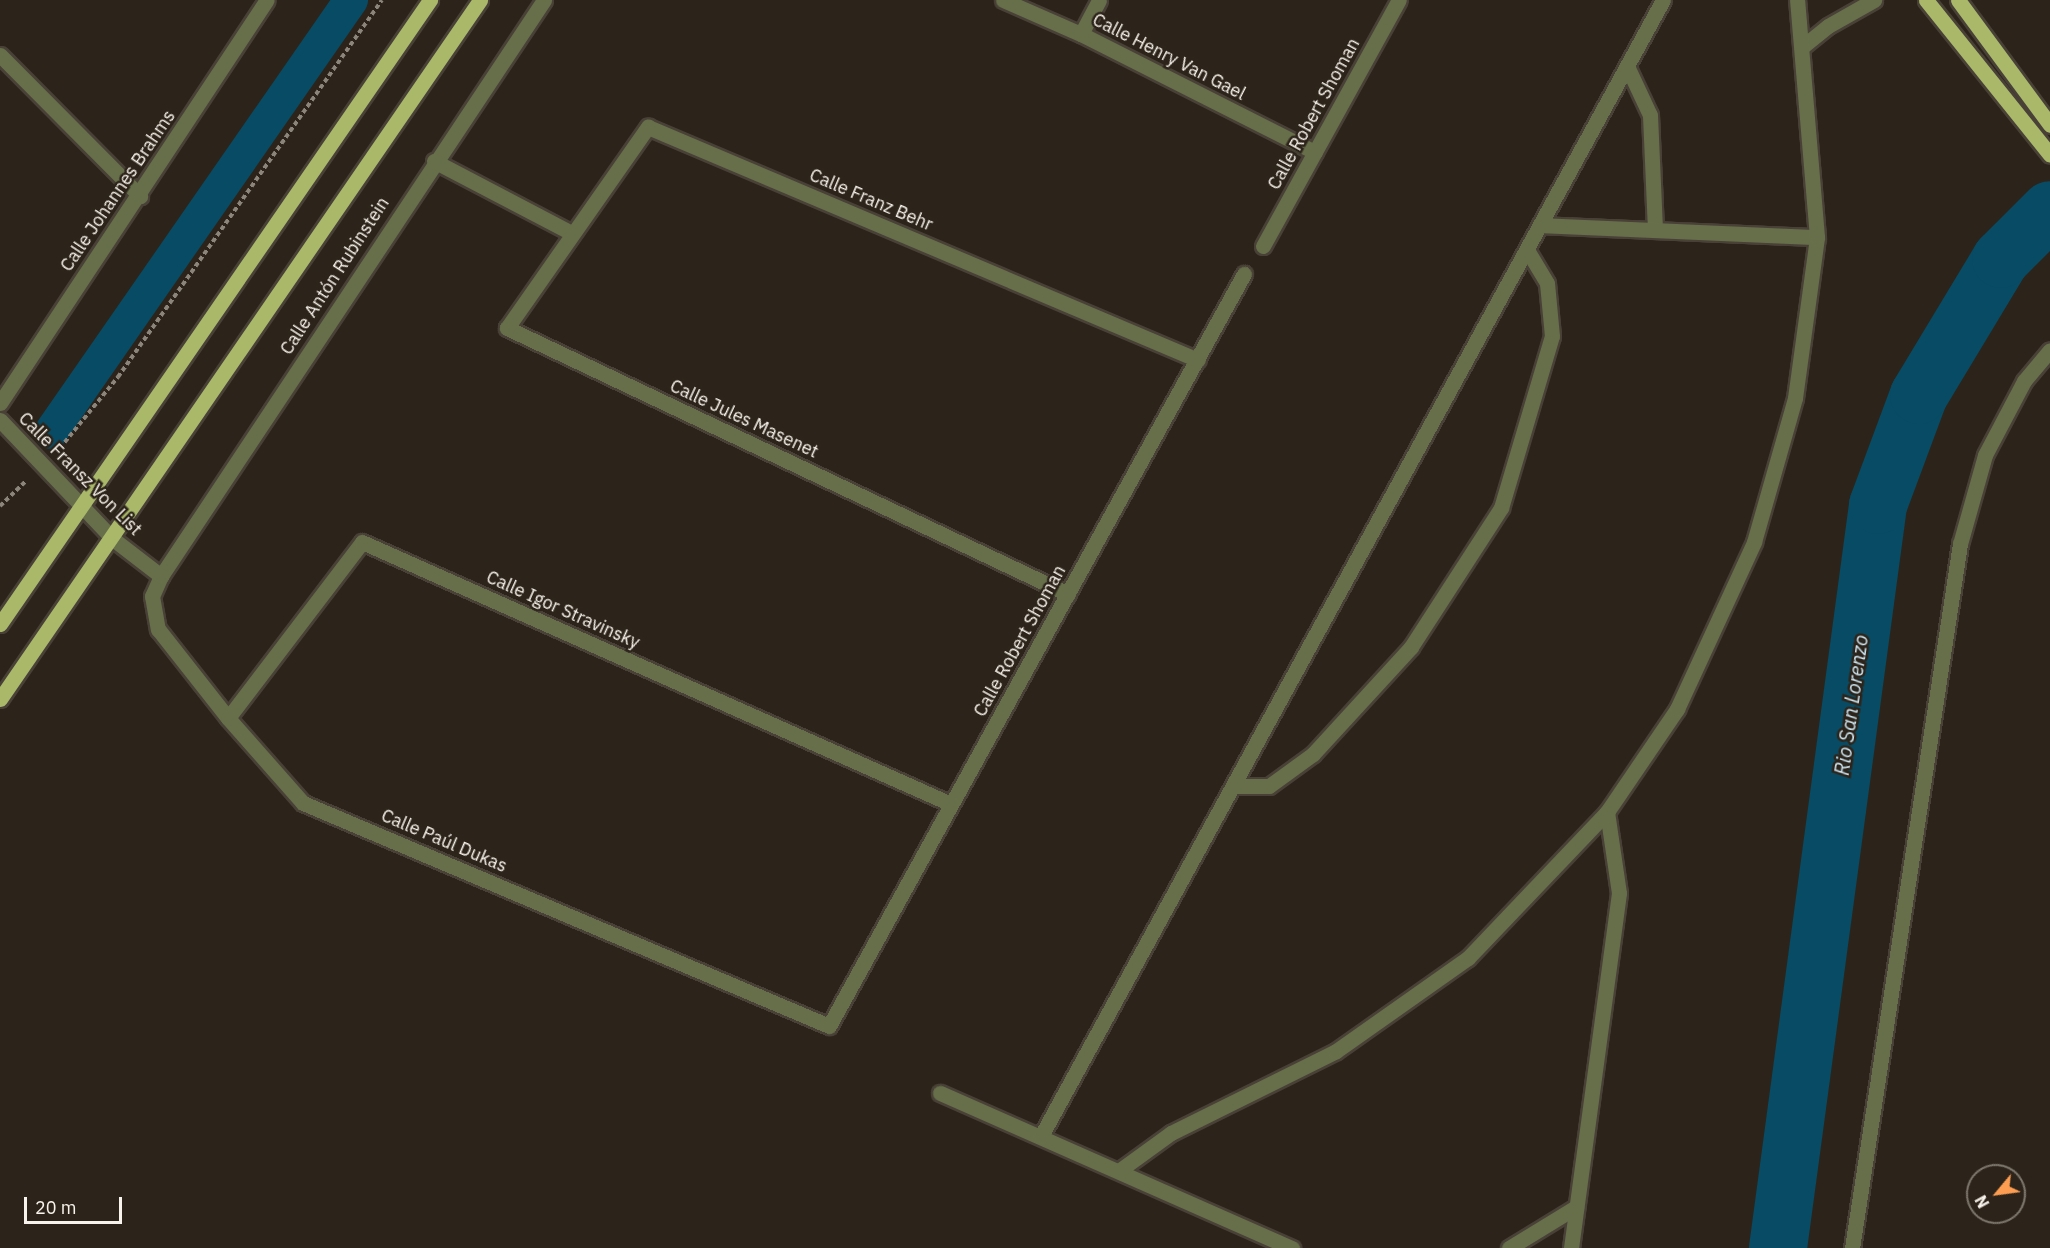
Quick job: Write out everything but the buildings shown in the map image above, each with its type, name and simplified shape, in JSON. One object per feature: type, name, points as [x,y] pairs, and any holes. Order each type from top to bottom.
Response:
[{"type":"main road","points":[[0,624],[430,0]]},
{"type":"main road","name":"Calle Antón Rubinstein","points":[[113,539],[298,261],[480,0]]},
{"type":"main road","points":[[1926,0],[2047,151]]},
{"type":"main road","points":[[1958,0],[2050,125]]},
{"type":"main road","points":[[0,699],[113,539]]},
{"type":"street","name":"Calle Johannes Brahms","points":[[0,402],[140,196],[267,0]]},
{"type":"street","name":"Calle Antón Rubinstein","points":[[161,576],[434,160],[544,0]]},
{"type":"street","name":"Calle Henry Van Gael","points":[[1004,0],[1081,34],[1315,152]]},
{"type":"street","points":[[1081,34],[1099,0]]},
{"type":"street","name":"Calle Robert Shoman","points":[[1263,246],[1399,0]]},
{"type":"street","points":[[1041,1136],[1663,0]]},
{"type":"street","points":[[1120,1170],[1171,1133],[1336,1051],[1468,958],[1607,812],[1677,708],[1754,542],[1795,398],[1817,237],[1797,0]]},
{"type":"street","points":[[1802,47],[1828,26],[1874,0]]},
{"type":"street","points":[[0,55],[140,196]]},
{"type":"street","points":[[1627,66],[1650,115],[1656,228]]},
{"type":"street","name":"Calle Franz Behr","points":[[572,233],[648,127],[1198,360]]},
{"type":"street","points":[[434,160],[572,233]]},
{"type":"street","points":[[1540,225],[1656,228],[1817,237]]},
{"type":"street","name":"Calle Jules Masenet","points":[[572,233],[507,328],[1068,594]]},
{"type":"street","points":[[1233,786],[1269,786],[1313,754],[1411,647],[1501,508],[1552,336],[1547,283],[1527,250]]},
{"type":"street","name":"Calle Robert Shoman","points":[[829,1026],[1244,274]]},
{"type":"street","points":[[1852,1248],[1960,544],[1985,455],[2024,381],[2050,350]]},
{"type":"street","name":"Calle Fransz Von List","points":[[0,420],[113,539],[161,576]]},
{"type":"street","name":"Calle Igor Stravinsky","points":[[228,718],[362,542],[951,804]]},
{"type":"street","name":"Calle Paúl Dukas","points":[[161,576],[152,596],[158,630],[228,718],[303,803],[829,1026]]},
{"type":"street","points":[[1571,1248],[1619,893],[1607,812]]},
{"type":"street","points":[[940,1093],[1120,1170],[1292,1248]]},
{"type":"street","points":[[1509,1248],[1576,1207]]},
{"type":"path","points":[[61,447],[118,377],[382,0]]},
{"type":"waterway","points":[[51,432],[351,0]]},
{"type":"waterway","name":"Rio San Lorenzo","points":[[1778,1248],[1878,505],[1919,395],[2001,259],[2050,210]]}]
